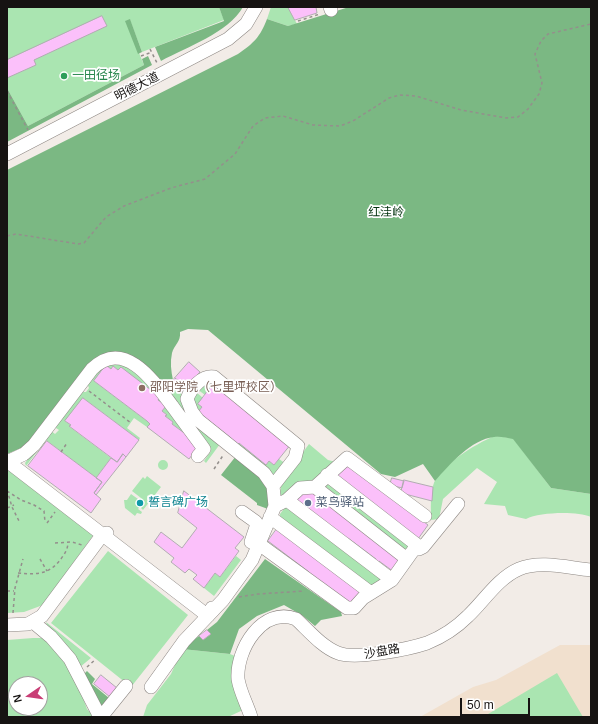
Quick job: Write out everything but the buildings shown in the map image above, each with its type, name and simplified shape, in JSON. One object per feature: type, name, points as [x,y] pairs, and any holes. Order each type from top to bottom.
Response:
[{"type":"street","name":"明德大道","points":[[7,154],[228,39],[246,24],[256,7]]},
{"type":"street","points":[[198,456],[204,449],[153,380],[138,366],[121,359],[107,360],[98,364],[80,385],[53,429],[24,454],[8,462],[105,533],[208,616]]},
{"type":"street","points":[[151,687],[184,641],[223,600],[252,560],[273,512],[273,486],[264,473],[198,420],[192,412],[187,399],[200,380],[205,377],[214,378],[298,446],[296,458],[273,486]]},
{"type":"street","points":[[315,487],[344,458],[350,458],[425,516]]},
{"type":"street","points":[[259,544],[342,606],[351,609],[371,593],[392,580],[417,545],[327,475]]},
{"type":"street","points":[[273,512],[300,488],[315,487],[411,554]]},
{"type":"street","points":[[287,500],[392,580]]},
{"type":"street","points":[[411,554],[423,547],[458,504]]},
{"type":"street","points":[[208,616],[216,598],[245,559],[256,527],[256,522],[242,512]]},
{"type":"street","points":[[273,512],[371,593]]},
{"type":"street","points":[[7,625],[20,625],[33,622],[42,616],[105,533]]},
{"type":"street","name":"沙盘路","points":[[251,717],[238,679],[238,668],[246,643],[261,625],[270,620],[289,616],[296,619],[333,651],[347,656],[360,656],[414,646],[437,638],[467,617],[506,576],[522,567],[534,565],[591,570]]},
{"type":"street","points":[[33,622],[51,637],[70,659],[100,717],[126,686]]},
{"type":"path","points":[[298,21],[330,9]]},
{"type":"path","points":[[7,236],[16,234],[78,244],[84,243],[106,217],[124,206],[171,188],[205,179],[234,154],[253,126],[265,118],[283,116],[314,124],[340,126],[353,121],[389,98],[400,95],[416,96],[461,110],[506,118],[518,117],[528,109],[539,94],[542,83],[535,54],[541,41],[548,34],[591,24]]},
{"type":"path","points":[[150,49],[156,62]]},
{"type":"path","points":[[141,56],[152,52]]},
{"type":"path","points":[[7,91],[34,140]]},
{"type":"path","points":[[80,385],[131,423]]},
{"type":"path","points":[[61,452],[67,443]]},
{"type":"path","points":[[214,469],[228,450]]},
{"type":"path","points":[[7,491],[8,498],[20,523]]},
{"type":"path","points":[[7,491],[21,500],[41,508],[44,511],[45,522]]},
{"type":"path","points":[[7,508],[12,505]]},
{"type":"path","points":[[18,573],[47,571],[57,566],[65,553],[68,542]]},
{"type":"path","points":[[55,543],[76,542],[83,546]]},
{"type":"path","points":[[13,613],[14,591],[23,559]]},
{"type":"path","points":[[40,559],[47,571]]},
{"type":"path","points":[[223,600],[258,594],[321,590]]},
{"type":"path","points":[[7,591],[14,591]]},
{"type":"path","points":[[85,668],[96,659]]},
{"type":"shaded area","points":[[560,645],[591,645],[591,717],[420,717],[473,687],[496,680]]},
{"type":"green space","name":"一田径场","points":[[7,7],[219,7],[224,20],[142,52],[130,20],[126,21],[144,65],[28,126],[7,88]]},
{"type":"green space","points":[[219,7],[243,7],[228,24],[217,32],[161,61],[155,47],[224,21]]},
{"type":"green space","points":[[271,7],[288,7],[297,24],[288,26],[267,19]]},
{"type":"green space","name":"红洼岭","points":[[349,7],[591,7],[591,494],[551,488],[513,439],[501,437],[494,437],[477,442],[454,461],[435,481],[423,464],[395,477],[381,474],[208,330],[188,329],[180,332],[178,341],[171,356],[173,380],[167,388],[147,366],[136,359],[106,356],[26,446],[7,454],[7,170],[238,54],[256,39],[262,31],[267,19],[288,26]]},
{"type":"green space","points":[[130,19],[142,52],[138,54],[125,21]]},
{"type":"green space","points":[[148,56],[152,65],[7,142],[7,88],[28,126],[144,65],[142,59]]},
{"type":"green space","points":[[106,363],[125,365],[141,375],[150,384],[195,441],[172,424],[173,422],[165,416],[166,414],[162,411],[166,406],[158,400],[160,397],[121,368],[118,370],[113,366],[111,369],[106,366],[94,381],[150,424],[147,427],[134,418],[127,428],[140,438],[139,440],[83,398],[65,421],[71,425],[70,427],[111,458],[96,478],[46,440],[26,466],[25,463],[50,430],[55,434],[59,430],[53,426],[80,392],[86,392],[89,388],[87,383],[97,369]]},
{"type":"green space","points":[[204,382],[214,383],[205,395],[197,389]]},
{"type":"green space","points":[[170,384],[181,393],[189,414],[220,444],[206,463],[204,461],[211,451],[167,388]]},
{"type":"green space","points":[[195,391],[203,398],[198,404],[202,407],[199,412],[231,438],[230,440],[210,425],[197,412],[193,405],[192,398]]},
{"type":"green space","points":[[494,436],[513,438],[551,488],[591,494],[591,517],[577,514],[558,513],[540,515],[526,519],[508,515],[505,506],[484,504],[497,482],[477,468],[443,499],[439,519],[431,520],[431,494],[436,478],[459,456]]},
{"type":"green space","points":[[239,443],[266,465],[269,461],[274,465],[279,459],[286,464],[276,476],[237,446]]},
{"type":"green space","points":[[309,444],[328,460],[336,462],[316,482],[282,496],[280,494],[282,481]]},
{"type":"green space","points":[[236,456],[256,472],[265,484],[269,500],[268,509],[257,505],[257,503],[221,475]]},
{"type":"green space","points":[[161,460],[165,460],[167,461],[167,469],[161,470],[158,467],[158,463]]},
{"type":"green space","points":[[7,466],[94,534],[43,605],[24,612],[7,613]]},
{"type":"green space","points":[[147,476],[161,487],[143,510],[141,508],[144,504],[139,501],[141,498],[132,491],[143,477],[145,479]]},
{"type":"green space","points":[[330,483],[409,543],[406,554],[324,485]]},
{"type":"green space","points":[[131,494],[138,499],[137,501],[141,505],[138,509],[142,512],[141,514],[137,513],[135,516],[125,508],[124,500],[127,500]]},
{"type":"green space","points":[[286,506],[377,573],[381,580],[371,586],[280,518],[280,514]]},
{"type":"green space","points":[[108,551],[188,615],[131,687],[51,623]]},
{"type":"green space","points":[[236,556],[241,560],[214,596],[204,588],[215,573],[220,577]]},
{"type":"green space","points":[[265,559],[341,612],[342,616],[321,620],[315,626],[303,616],[284,605],[257,616],[239,629],[230,654],[182,649],[199,636],[203,640],[210,634],[207,630],[217,622]]},
{"type":"green space","points":[[46,622],[91,658],[80,667]]},
{"type":"green space","points":[[42,638],[58,651],[77,681],[87,709],[94,717],[7,717],[7,640]]},
{"type":"green space","points":[[182,649],[230,654],[235,656],[232,666],[243,710],[228,717],[143,717],[147,705],[171,674]]},
{"type":"green space","points":[[87,671],[95,679],[92,684],[109,698],[100,707],[83,675]]},
{"type":"green space","points":[[557,673],[583,717],[483,717]]},
{"type":"place","name":"一田径场","points":[[64,76]]},
{"type":"place","name":"邵阳学院（七里坪校区）","points":[[142,388]]},
{"type":"place","name":"誓言碑广场","points":[[140,503]]},
{"type":"place","name":"菜鸟驿站","points":[[308,503]]}]
